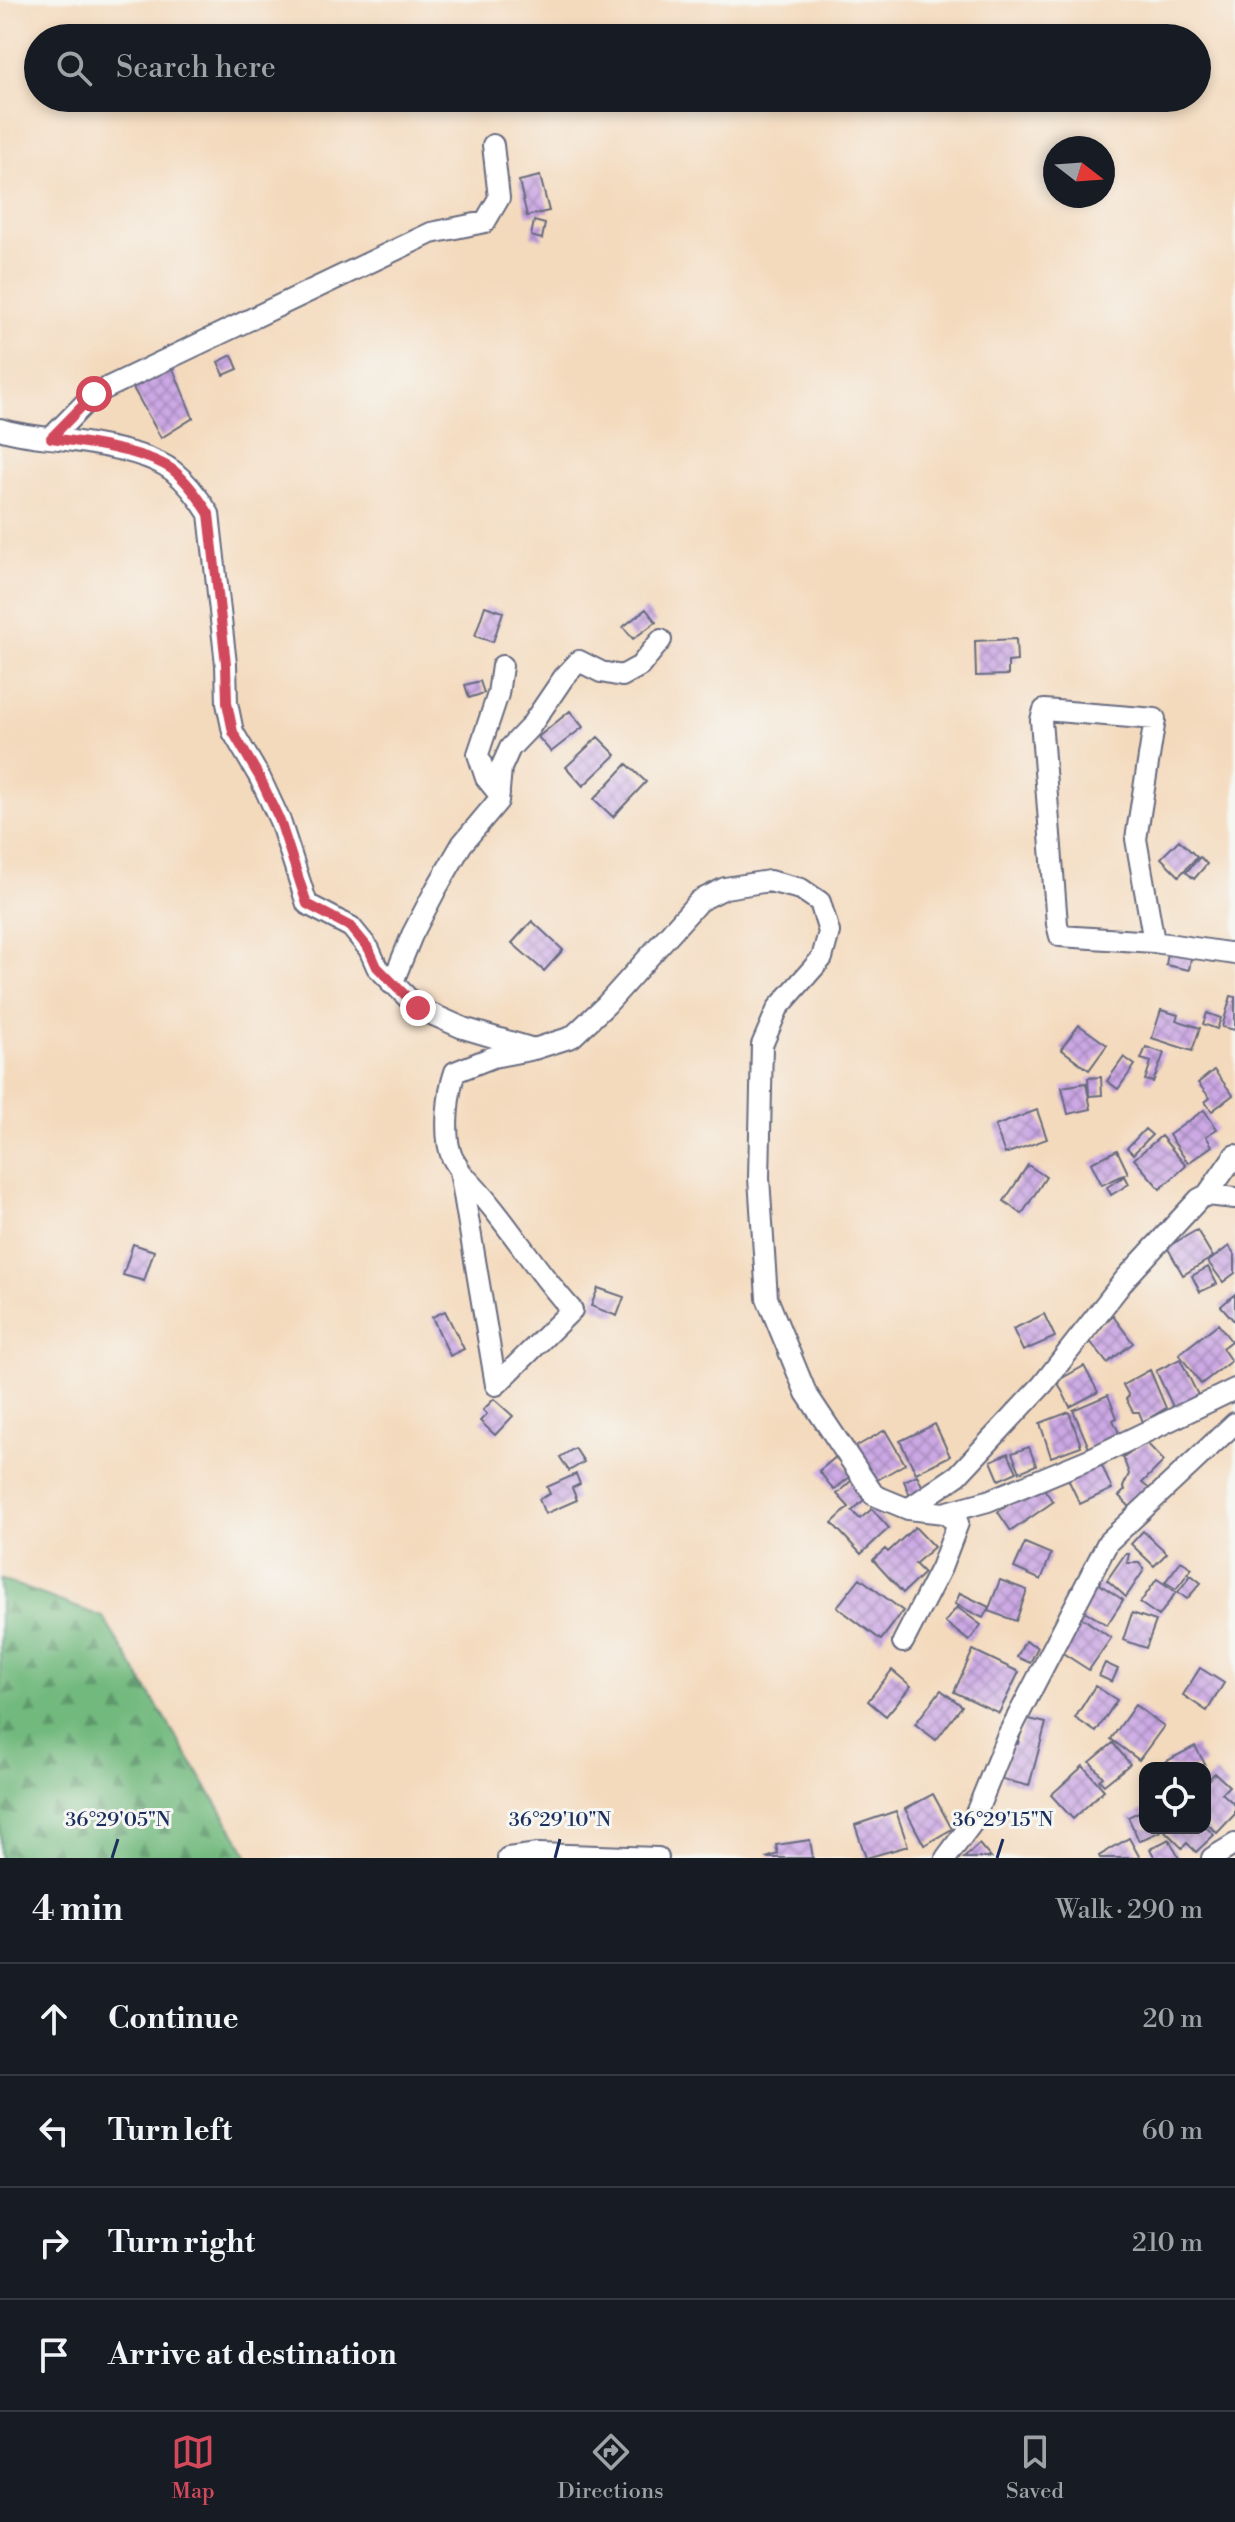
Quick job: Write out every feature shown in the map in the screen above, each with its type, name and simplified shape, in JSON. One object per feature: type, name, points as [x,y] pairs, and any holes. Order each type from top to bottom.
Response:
[{"type":"street","points":[[51,438],[94,394],[431,233],[485,222],[499,198],[493,145]]},
{"type":"street","points":[[0,429],[135,454],[171,469],[196,493],[209,514],[226,664],[227,703],[233,732],[280,821],[307,904],[351,927],[392,984],[418,1008],[463,1028],[534,1049]]},
{"type":"street","points":[[392,984],[412,935],[462,844],[498,801],[501,768],[510,748],[530,727],[564,677],[579,661],[601,672],[622,676],[640,666],[661,640]]},
{"type":"street","points":[[499,794],[486,778],[478,754],[498,694],[502,666]]},
{"type":"street","points":[[1154,942],[1136,839],[1155,719],[1044,710],[1041,720],[1060,936],[1154,942],[1235,954]]},
{"type":"street","points":[[460,1171],[496,1385],[572,1310],[548,1284],[484,1195],[460,1171],[450,1154],[448,1091],[455,1072],[493,1057],[572,1037],[606,1005],[699,901],[725,888],[769,881],[801,889],[820,902],[829,932],[822,958],[778,1008],[762,1045],[759,1178],[767,1298],[806,1393],[874,1495],[908,1509],[944,1513],[988,1501],[1092,1458],[1235,1389]]},
{"type":"street","points":[[908,1509],[958,1475],[1043,1384],[1126,1278],[1199,1199],[1207,1195],[1235,1155]]},
{"type":"street","points":[[1207,1195],[1235,1198]]},
{"type":"street","points":[[946,1858],[972,1823],[1007,1737],[1108,1542],[1235,1423]]},
{"type":"street","points":[[903,1642],[941,1568],[958,1523],[944,1513]]},
{"type":"street","points":[[1212,1858],[1235,1844]]},
{"type":"street","points":[[508,1858],[538,1854],[658,1858]]},
{"type":"green space","points":[[0,1579],[103,1617],[250,1858],[0,1858]]},
{"type":"building","points":[[540,176],[549,211],[527,216],[519,181]]},
{"type":"building","points":[[534,221],[545,224],[542,239],[531,236]]},
{"type":"building","points":[[232,355],[238,369],[224,375],[218,362]]},
{"type":"building","points":[[172,366],[193,418],[161,438],[133,388]]},
{"type":"building","points":[[485,606],[503,612],[493,642],[475,636]]},
{"type":"building","points":[[646,609],[656,622],[633,639],[623,627]]},
{"type":"building","points":[[1016,639],[1017,661],[1008,662],[1008,675],[976,676],[975,641]]},
{"type":"building","points":[[480,681],[484,693],[469,698],[465,685]]},
{"type":"building","points":[[570,711],[583,727],[551,752],[538,737]]},
{"type":"building","points":[[598,737],[616,755],[583,786],[566,767]]},
{"type":"building","points":[[627,764],[646,782],[613,817],[594,799]]},
{"type":"building","points":[[1179,840],[1197,857],[1179,876],[1161,858]]},
{"type":"building","points":[[1200,857],[1207,864],[1194,879],[1186,872]]},
{"type":"building","points":[[532,921],[563,950],[544,971],[512,943]]},
{"type":"building","points":[[1168,953],[1191,958],[1189,970],[1166,965]]},
{"type":"building","points":[[1231,996],[1235,997],[1235,1030],[1222,1027]]},
{"type":"building","points":[[1161,1010],[1178,1015],[1176,1020],[1200,1028],[1192,1051],[1152,1038]]},
{"type":"building","points":[[1207,1013],[1221,1018],[1217,1029],[1203,1024]]},
{"type":"building","points":[[1079,1025],[1107,1045],[1089,1070],[1061,1049]]},
{"type":"building","points":[[1146,1047],[1164,1053],[1153,1082],[1145,1080],[1151,1062],[1141,1059]]},
{"type":"building","points":[[1124,1057],[1135,1065],[1118,1089],[1107,1081]]},
{"type":"building","points":[[1214,1070],[1233,1095],[1212,1111],[1205,1102],[1210,1098],[1198,1083]]},
{"type":"building","points":[[1101,1077],[1102,1095],[1089,1096],[1088,1078]]},
{"type":"building","points":[[1086,1083],[1091,1109],[1068,1114],[1062,1087]]},
{"type":"building","points":[[1037,1110],[1047,1139],[1005,1154],[995,1126]]},
{"type":"building","points":[[1204,1110],[1217,1129],[1206,1136],[1212,1146],[1188,1163],[1169,1135]]},
{"type":"building","points":[[1145,1129],[1152,1135],[1133,1154],[1127,1148]]},
{"type":"building","points":[[1161,1136],[1186,1166],[1160,1189],[1134,1159]]},
{"type":"building","points":[[1117,1150],[1128,1173],[1102,1185],[1091,1163]]},
{"type":"building","points":[[1028,1165],[1046,1177],[1022,1214],[1004,1201]]},
{"type":"building","points":[[1125,1176],[1129,1184],[1111,1195],[1107,1187]]},
{"type":"building","points":[[1197,1230],[1213,1257],[1183,1275],[1167,1247]]},
{"type":"building","points":[[133,1244],[154,1251],[144,1281],[123,1275]]},
{"type":"building","points":[[1229,1246],[1235,1255],[1235,1273],[1223,1282],[1208,1262]]},
{"type":"building","points":[[1208,1267],[1217,1284],[1200,1292],[1192,1276]]},
{"type":"building","points":[[598,1288],[624,1297],[617,1316],[591,1306]]},
{"type":"building","points":[[1235,1294],[1235,1322],[1221,1306]]},
{"type":"building","points":[[445,1311],[464,1349],[450,1356],[432,1317]]},
{"type":"building","points":[[1044,1314],[1055,1337],[1023,1351],[1013,1329]]},
{"type":"building","points":[[1113,1316],[1133,1343],[1107,1363],[1086,1336]]},
{"type":"building","points":[[1218,1324],[1231,1341],[1222,1348],[1231,1361],[1201,1384],[1179,1354]]},
{"type":"building","points":[[1180,1359],[1200,1399],[1175,1411],[1156,1371]]},
{"type":"building","points":[[1084,1366],[1098,1392],[1070,1407],[1057,1381]]},
{"type":"building","points":[[1150,1370],[1166,1408],[1143,1422],[1139,1412],[1133,1412],[1123,1385]]},
{"type":"building","points":[[1108,1395],[1120,1435],[1089,1448],[1073,1410]]},
{"type":"building","points":[[494,1399],[513,1416],[495,1435],[480,1421],[487,1414],[483,1410]]},
{"type":"building","points":[[1069,1412],[1081,1446],[1051,1457],[1040,1423]]},
{"type":"building","points":[[935,1424],[950,1456],[916,1473],[900,1441]]},
{"type":"building","points":[[885,1430],[905,1464],[872,1483],[852,1449]]},
{"type":"building","points":[[1146,1442],[1164,1461],[1142,1483],[1151,1490],[1131,1508],[1119,1496],[1125,1490],[1123,1487],[1129,1474],[1123,1457]]},
{"type":"building","points":[[1029,1447],[1036,1465],[1020,1472],[1012,1453]]},
{"type":"building","points":[[575,1448],[584,1462],[569,1471],[560,1457]]},
{"type":"building","points":[[1008,1453],[1017,1472],[999,1480],[991,1461]]},
{"type":"building","points":[[837,1456],[852,1475],[834,1490],[819,1471]]},
{"type":"building","points":[[1099,1459],[1112,1489],[1080,1504],[1066,1475]]},
{"type":"building","points":[[576,1474],[580,1484],[572,1488],[577,1500],[545,1514],[539,1499],[550,1494],[547,1487]]},
{"type":"building","points":[[917,1475],[924,1490],[910,1496],[904,1481]]},
{"type":"building","points":[[853,1479],[868,1496],[852,1511],[860,1519],[872,1509],[889,1528],[861,1554],[832,1523],[849,1507],[837,1494]]},
{"type":"building","points":[[1040,1483],[1053,1502],[1011,1531],[998,1512]]},
{"type":"building","points":[[915,1527],[934,1547],[915,1564],[924,1573],[903,1593],[873,1560],[885,1549],[888,1552]]},
{"type":"building","points":[[1143,1531],[1167,1553],[1154,1566],[1131,1544]]},
{"type":"building","points":[[1025,1543],[1051,1554],[1041,1580],[1014,1568]]},
{"type":"building","points":[[1125,1554],[1129,1554],[1127,1563],[1139,1563],[1144,1570],[1126,1597],[1107,1580]]},
{"type":"building","points":[[1181,1561],[1192,1568],[1176,1589],[1165,1582]]},
{"type":"building","points":[[1191,1575],[1201,1583],[1187,1599],[1178,1592]]},
{"type":"building","points":[[860,1578],[903,1611],[881,1640],[837,1607]]},
{"type":"building","points":[[1157,1579],[1176,1592],[1159,1616],[1140,1603]]},
{"type":"building","points":[[1000,1580],[1027,1590],[1016,1621],[988,1611]]},
{"type":"building","points":[[1095,1581],[1123,1600],[1107,1625],[1083,1610]]},
{"type":"building","points":[[960,1593],[989,1607],[983,1618],[955,1604]]},
{"type":"building","points":[[957,1607],[981,1625],[969,1641],[945,1622]]},
{"type":"building","points":[[1132,1613],[1156,1621],[1146,1648],[1123,1640]]},
{"type":"building","points":[[1081,1617],[1111,1638],[1089,1670],[1058,1650]]},
{"type":"building","points":[[1025,1641],[1038,1647],[1030,1663],[1017,1657]]},
{"type":"building","points":[[973,1650],[1019,1672],[999,1713],[954,1692]]},
{"type":"building","points":[[1105,1663],[1118,1669],[1112,1682],[1099,1676]]},
{"type":"building","points":[[1200,1668],[1224,1683],[1207,1711],[1183,1695]]},
{"type":"building","points":[[892,1670],[911,1686],[886,1716],[868,1701]]},
{"type":"building","points":[[1095,1686],[1117,1700],[1096,1732],[1075,1718]]},
{"type":"building","points":[[941,1690],[962,1706],[936,1740],[915,1724]]},
{"type":"building","points":[[1135,1705],[1164,1726],[1139,1760],[1111,1739]]},
{"type":"building","points":[[1025,1718],[1046,1723],[1029,1786],[1002,1779],[1012,1742],[1018,1744]]},
{"type":"building","points":[[1113,1743],[1130,1764],[1104,1785],[1099,1780],[1103,1777],[1090,1762]]},
{"type":"building","points":[[1195,1746],[1204,1762],[1165,1762]]},
{"type":"building","points":[[1083,1766],[1104,1790],[1073,1819],[1051,1795]]},
{"type":"building","points":[[1215,1773],[1229,1786],[1222,1793],[1235,1805],[1235,1814],[1217,1833],[1211,1828],[1211,1777]]},
{"type":"building","points":[[933,1794],[952,1829],[924,1845],[905,1809]]},
{"type":"building","points":[[896,1811],[908,1846],[866,1858],[855,1825]]},
{"type":"building","points":[[1139,1812],[1139,1834],[1154,1834],[1139,1841],[1128,1817]]},
{"type":"building","points":[[1211,1832],[1214,1835],[1196,1852],[1187,1843],[1182,1848],[1168,1834]]},
{"type":"building","points":[[1129,1838],[1140,1858],[1100,1858],[1099,1856]]},
{"type":"building","points":[[1169,1839],[1179,1858],[1155,1858],[1150,1849]]},
{"type":"building","points":[[810,1840],[813,1858],[766,1858],[778,1854],[776,1845]]},
{"type":"building","points":[[979,1844],[991,1858],[964,1858]]},
{"type":"route","points":[[94,394],[51,438],[135,454],[171,469],[196,493],[209,514],[226,664],[227,703],[233,732],[280,821],[307,904],[351,927],[369,949],[377,967],[418,1008]]}]
